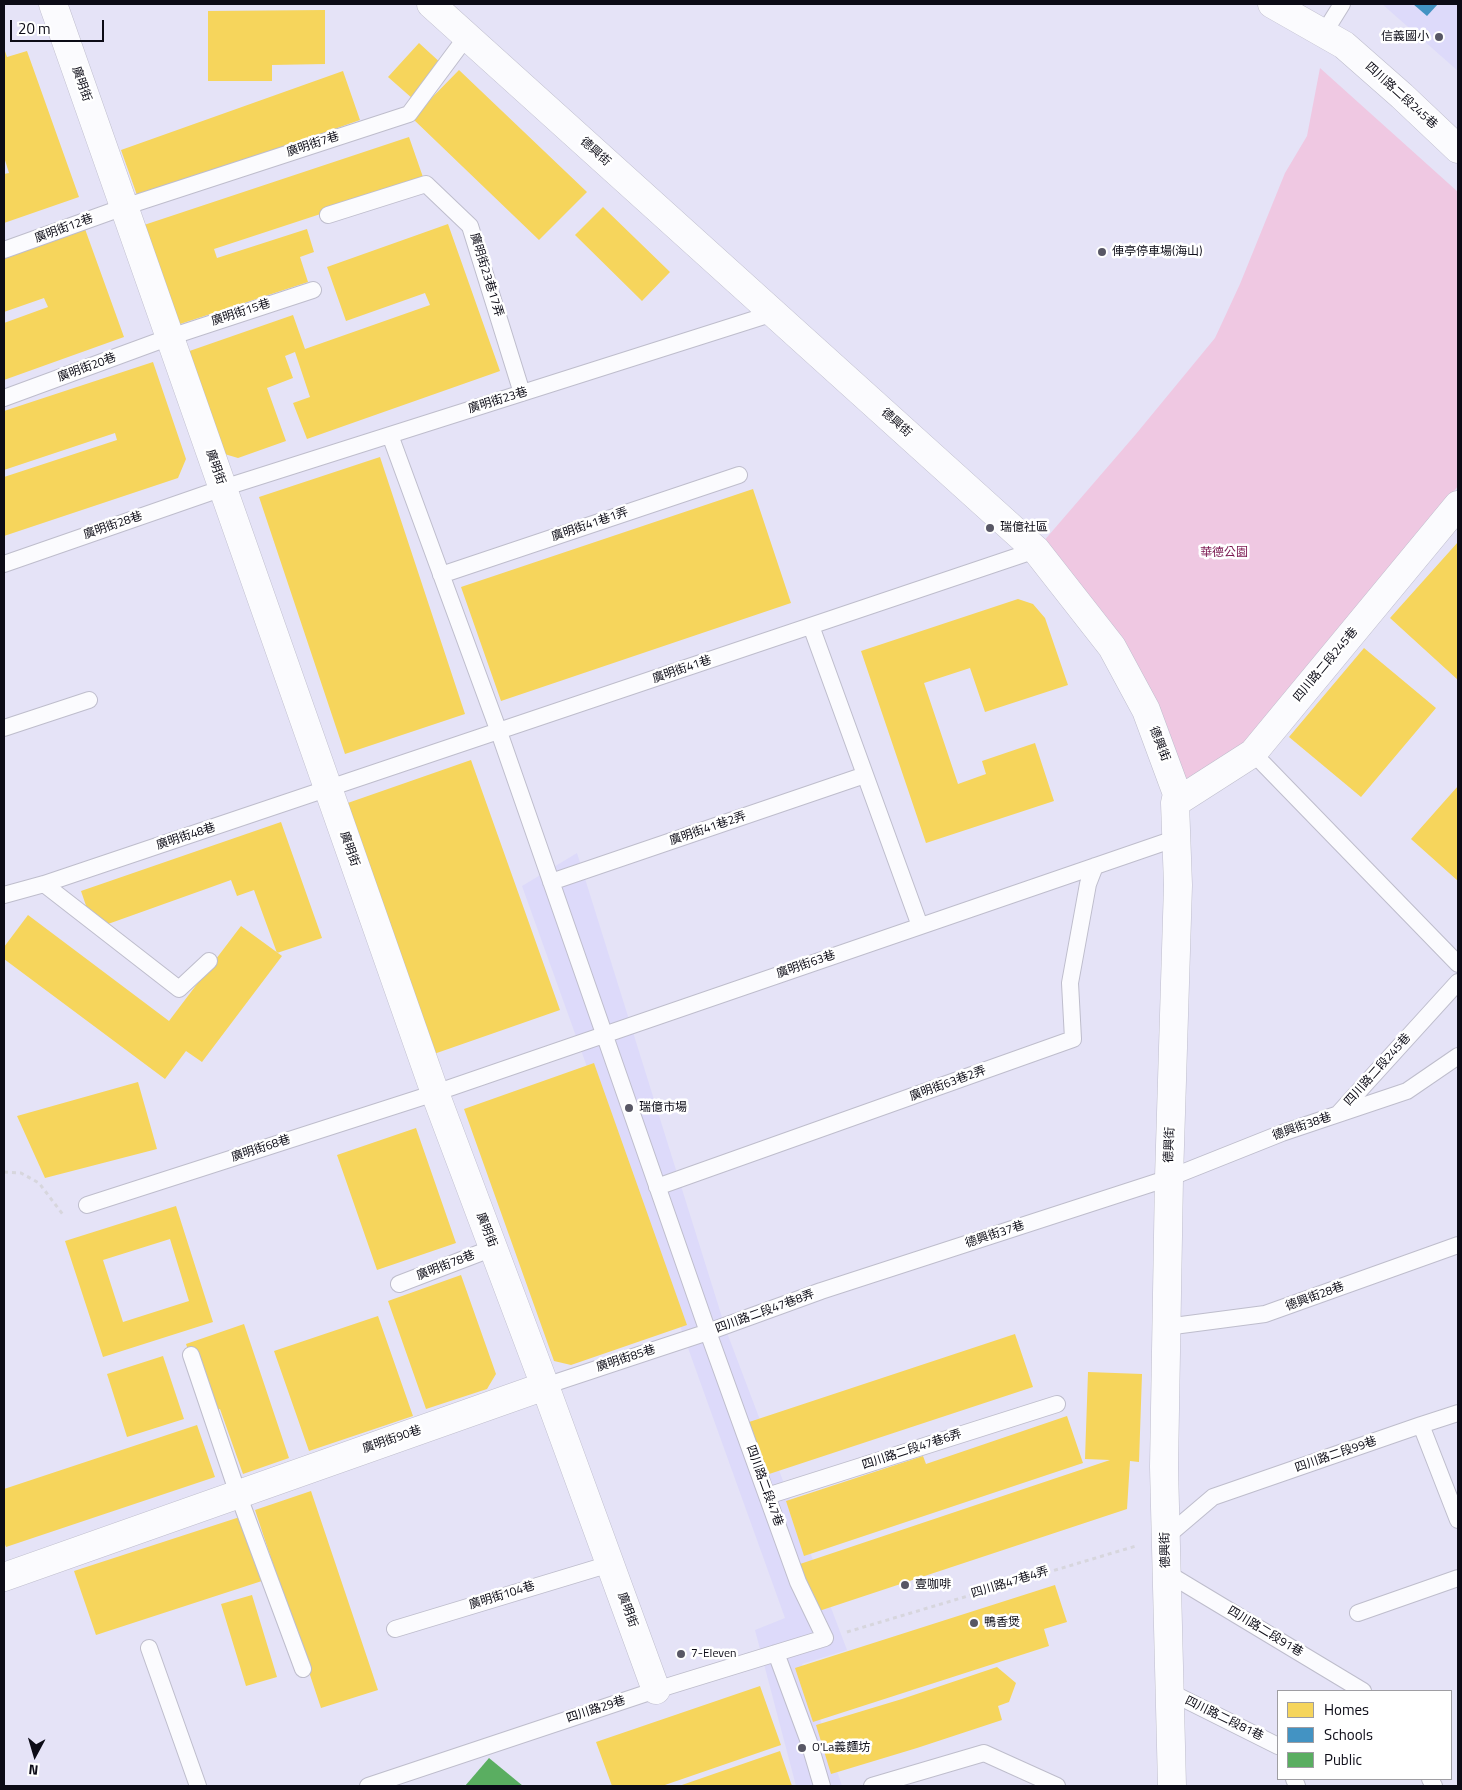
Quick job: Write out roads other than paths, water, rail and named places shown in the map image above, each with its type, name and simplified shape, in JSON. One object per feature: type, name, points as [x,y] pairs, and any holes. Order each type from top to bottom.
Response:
[{"type":"street","name":"廣明街","points":[[53,4],[435,1093],[656,1690]]},
{"type":"street","name":"德興街","points":[[431,4],[1036,550],[1112,647],[1146,710],[1177,794],[1175,803],[1178,885],[1169,1178],[1164,1467],[1172,1786]]},
{"type":"street","name":"四川路二段245巷","points":[[1272,4],[1334,39],[1402,96],[1458,149]]},
{"type":"street","name":"四川路二段245巷","points":[[1175,803],[1253,753],[1458,505]]},
{"type":"street","name":"廣明街90巷","points":[[4,1577],[545,1386]]},
{"type":"lane","points":[[1334,39],[1342,4]]},
{"type":"lane","name":"廣明街7巷","points":[[124,207],[408,114],[467,36]]},
{"type":"lane","name":"廣明街23巷17弄","points":[[328,215],[426,184],[470,226],[522,393]]},
{"type":"lane","name":"廣明街12巷","points":[[4,250],[124,207]]},
{"type":"lane","name":"廣明街15巷","points":[[170,337],[313,290]]},
{"type":"lane","name":"廣明街23巷","points":[[223,488],[774,313]]},
{"type":"lane","name":"廣明街20巷","points":[[4,398],[170,337]]},
{"type":"lane","points":[[390,435],[499,732],[708,1332]]},
{"type":"lane","name":"廣明街41巷1弄","points":[[441,575],[739,475]]},
{"type":"lane","name":"廣明街28巷","points":[[4,564],[223,488]]},
{"type":"lane","name":"廣明街41巷","points":[[328,790],[1036,550]]},
{"type":"lane","points":[[811,626],[920,926]]},
{"type":"lane","points":[[4,728],[89,700]]},
{"type":"lane","points":[[1253,753],[1458,964]]},
{"type":"lane","name":"廣明街41巷2弄","points":[[551,882],[865,775]]},
{"type":"lane","name":"廣明街48巷","points":[[4,894],[44,884],[328,790]]},
{"type":"lane","name":"廣明街63巷","points":[[435,1093],[1176,838]]},
{"type":"lane","name":"廣明街63巷2弄","points":[[657,1187],[1073,1039],[1070,983],[1088,884],[1094,866]]},
{"type":"lane","points":[[44,884],[179,989],[209,961]]},
{"type":"lane","name":"四川路二段245巷","points":[[1338,1114],[1458,982]]},
{"type":"lane","name":"德興街38巷","points":[[1169,1178],[1282,1133],[1407,1091],[1458,1056]]},
{"type":"lane","name":"廣明街68巷","points":[[87,1205],[435,1093]]},
{"type":"lane","name":"德興街37巷","points":[[822,1291],[1169,1178]]},
{"type":"lane","name":"德興街28巷","points":[[1166,1327],[1265,1314],[1458,1245]]},
{"type":"lane","name":"廣明街78巷","points":[[399,1284],[493,1248]]},
{"type":"lane","name":"四川路二段47巷8弄","points":[[708,1332],[822,1291]]},
{"type":"lane","name":"廣明街85巷","points":[[545,1386],[708,1332]]},
{"type":"lane","name":"四川路二段47巷","points":[[708,1332],[798,1582],[825,1638]]},
{"type":"lane","points":[[191,1355],[238,1494],[303,1669]]},
{"type":"lane","name":"四川路二段47巷6弄","points":[[767,1496],[1057,1404]]},
{"type":"lane","name":"四川路二段99巷","points":[[1166,1537],[1212,1497],[1458,1413]]},
{"type":"lane","points":[[1421,1425],[1458,1520]]},
{"type":"lane","name":"廣明街104巷","points":[[395,1629],[610,1564]]},
{"type":"lane","name":"四川路二段91巷","points":[[1167,1573],[1361,1690]]},
{"type":"lane","points":[[1358,1613],[1458,1578]]},
{"type":"lane","name":"四川路29巷","points":[[368,1786],[656,1690],[825,1638]]},
{"type":"lane","points":[[149,1648],[198,1786]]},
{"type":"lane","points":[[776,1653],[809,1742],[822,1786]]},
{"type":"lane","name":"四川路二段81巷","points":[[1170,1692],[1277,1746]]},
{"type":"lane","points":[[872,1786],[984,1753],[1057,1786]]},
{"type":"place","name":"信義國小","points":[[1439,37]]},
{"type":"place","name":"俥亭停車場(海山)","points":[[1102,252]]},
{"type":"place","name":"瑞億社區","points":[[990,528]]},
{"type":"place","name":"瑞億市場","points":[[629,1108]]},
{"type":"place","name":"壹咖啡","points":[[905,1585]]},
{"type":"place","name":"鴨香煲","points":[[974,1623]]},
{"type":"place","name":"7-Eleven","points":[[681,1654]]},
{"type":"place","name":"O'La義麵坊","points":[[802,1748]]},
{"type":"park label","name":"華德公園","points":[[1224,553]]}]
